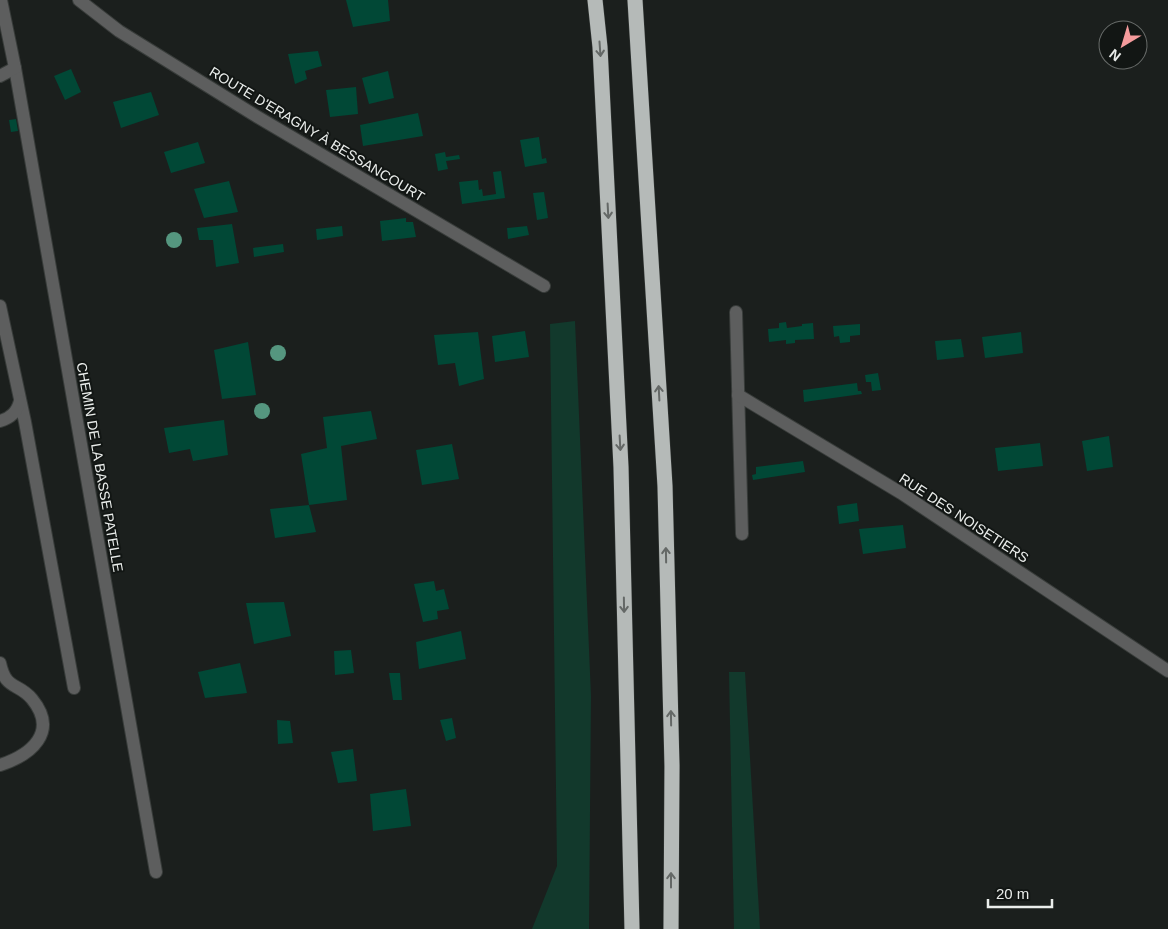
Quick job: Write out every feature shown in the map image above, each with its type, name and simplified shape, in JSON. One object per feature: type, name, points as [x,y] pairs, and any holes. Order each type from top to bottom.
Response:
[{"type":"highway","points":[[595,0],[600,47],[621,467],[632,929]]},
{"type":"highway","points":[[635,0],[665,486],[672,766],[671,929]]},
{"type":"street","name":"CHEMIN DE LA BASSE PATELLE","points":[[0,0],[2,18],[15,68],[156,872]]},
{"type":"street","name":"ROUTE D'ERAGNY À BESSANCOURT","points":[[79,0],[119,31],[256,116],[544,286]]},
{"type":"street","points":[[0,76],[15,68]]},
{"type":"street","points":[[0,306],[20,401],[74,688]]},
{"type":"street","points":[[736,312],[742,534]]},
{"type":"street","name":"RUE DES NOISETIERS","points":[[738,396],[901,493],[1168,671]]},
{"type":"street","points":[[0,421],[10,418],[20,401]]},
{"type":"street","points":[[0,663],[6,680],[31,697],[38,706],[43,727],[39,740],[32,749],[0,765]]},
{"type":"green space","points":[[575,321],[591,696],[589,929],[532,929],[557,866],[550,324]]},
{"type":"green space","points":[[729,672],[745,672],[760,929],[734,929]]},
{"type":"building","points":[[346,0],[388,0],[390,21],[353,27]]},
{"type":"building","points":[[318,51],[322,66],[305,71],[307,79],[295,84],[288,54]]},
{"type":"building","points":[[71,69],[81,92],[65,100],[54,76]]},
{"type":"building","points":[[388,71],[394,98],[369,104],[362,78]]},
{"type":"building","points":[[356,87],[358,114],[330,117],[326,90]]},
{"type":"building","points":[[151,92],[159,115],[121,128],[113,102]]},
{"type":"building","points":[[418,113],[423,136],[363,146],[360,125]]},
{"type":"building","points":[[16,119],[18,131],[11,132],[9,120]]},
{"type":"building","points":[[539,137],[542,159],[546,158],[547,163],[525,167],[520,140]]},
{"type":"building","points":[[198,142],[205,163],[171,173],[164,152]]},
{"type":"building","points":[[445,152],[446,157],[459,155],[460,159],[446,161],[448,169],[438,171],[435,154]]},
{"type":"building","points":[[501,171],[505,198],[462,204],[459,182],[478,180],[479,190],[482,189],[483,196],[496,194],[493,172]]},
{"type":"building","points":[[229,181],[238,212],[204,218],[194,189]]},
{"type":"building","points":[[544,192],[548,218],[537,220],[533,193]]},
{"type":"building","points":[[406,218],[406,222],[413,222],[416,237],[382,241],[380,221]]},
{"type":"building","points":[[232,224],[239,263],[216,267],[213,240],[199,240],[197,228]]},
{"type":"building","points":[[342,226],[343,236],[317,240],[316,229]]},
{"type":"building","points":[[527,226],[529,235],[508,239],[507,228]]},
{"type":"building","points":[[283,244],[284,252],[254,257],[253,248]]},
{"type":"building","points":[[786,322],[787,328],[813,323],[814,339],[795,340],[795,343],[786,344],[786,340],[769,342],[768,329],[779,328],[779,323]]},
{"type":"building","points":[[860,324],[860,335],[850,336],[850,342],[840,343],[839,336],[834,337],[833,326]]},
{"type":"building","points":[[525,331],[529,357],[495,362],[492,336]]},
{"type":"building","points":[[478,332],[484,379],[459,386],[455,363],[438,365],[434,335]]},
{"type":"building","points":[[1021,332],[1023,353],[985,358],[982,337]]},
{"type":"building","points":[[961,339],[964,357],[937,360],[935,341]]},
{"type":"building","points":[[248,342],[256,395],[222,399],[214,350]]},
{"type":"building","points":[[878,373],[881,390],[872,391],[871,382],[866,382],[865,375]]},
{"type":"building","points":[[857,383],[858,391],[861,391],[862,394],[804,402],[803,390]]},
{"type":"building","points":[[371,411],[377,439],[341,446],[347,500],[309,505],[301,454],[327,448],[323,417]]},
{"type":"building","points":[[224,420],[228,455],[193,461],[190,449],[169,453],[164,428]]},
{"type":"building","points":[[1109,436],[1113,467],[1087,471],[1082,441]]},
{"type":"building","points":[[1040,443],[1043,466],[998,471],[995,448]]},
{"type":"building","points":[[452,444],[459,479],[422,485],[416,450]]},
{"type":"building","points":[[803,461],[805,472],[753,480],[752,475],[756,474],[756,467]]},
{"type":"building","points":[[857,503],[859,521],[839,524],[837,506]]},
{"type":"building","points":[[309,505],[316,532],[275,538],[270,509]]},
{"type":"building","points":[[903,525],[906,548],[863,554],[859,529]]},
{"type":"building","points":[[434,581],[436,591],[444,589],[449,609],[437,611],[438,619],[423,622],[414,584]]},
{"type":"building","points":[[284,602],[291,636],[254,644],[246,603]]},
{"type":"building","points":[[461,631],[466,659],[419,669],[416,642]]},
{"type":"building","points":[[351,650],[354,673],[335,675],[334,651]]},
{"type":"building","points":[[240,663],[247,693],[205,698],[198,672]]},
{"type":"building","points":[[389,673],[400,673],[402,700],[393,700]]},
{"type":"building","points":[[452,718],[456,738],[446,741],[440,720]]},
{"type":"building","points":[[277,720],[290,721],[293,743],[278,744]]},
{"type":"building","points":[[353,749],[357,781],[338,783],[331,752]]},
{"type":"building","points":[[406,789],[411,826],[373,831],[370,794]]}]
